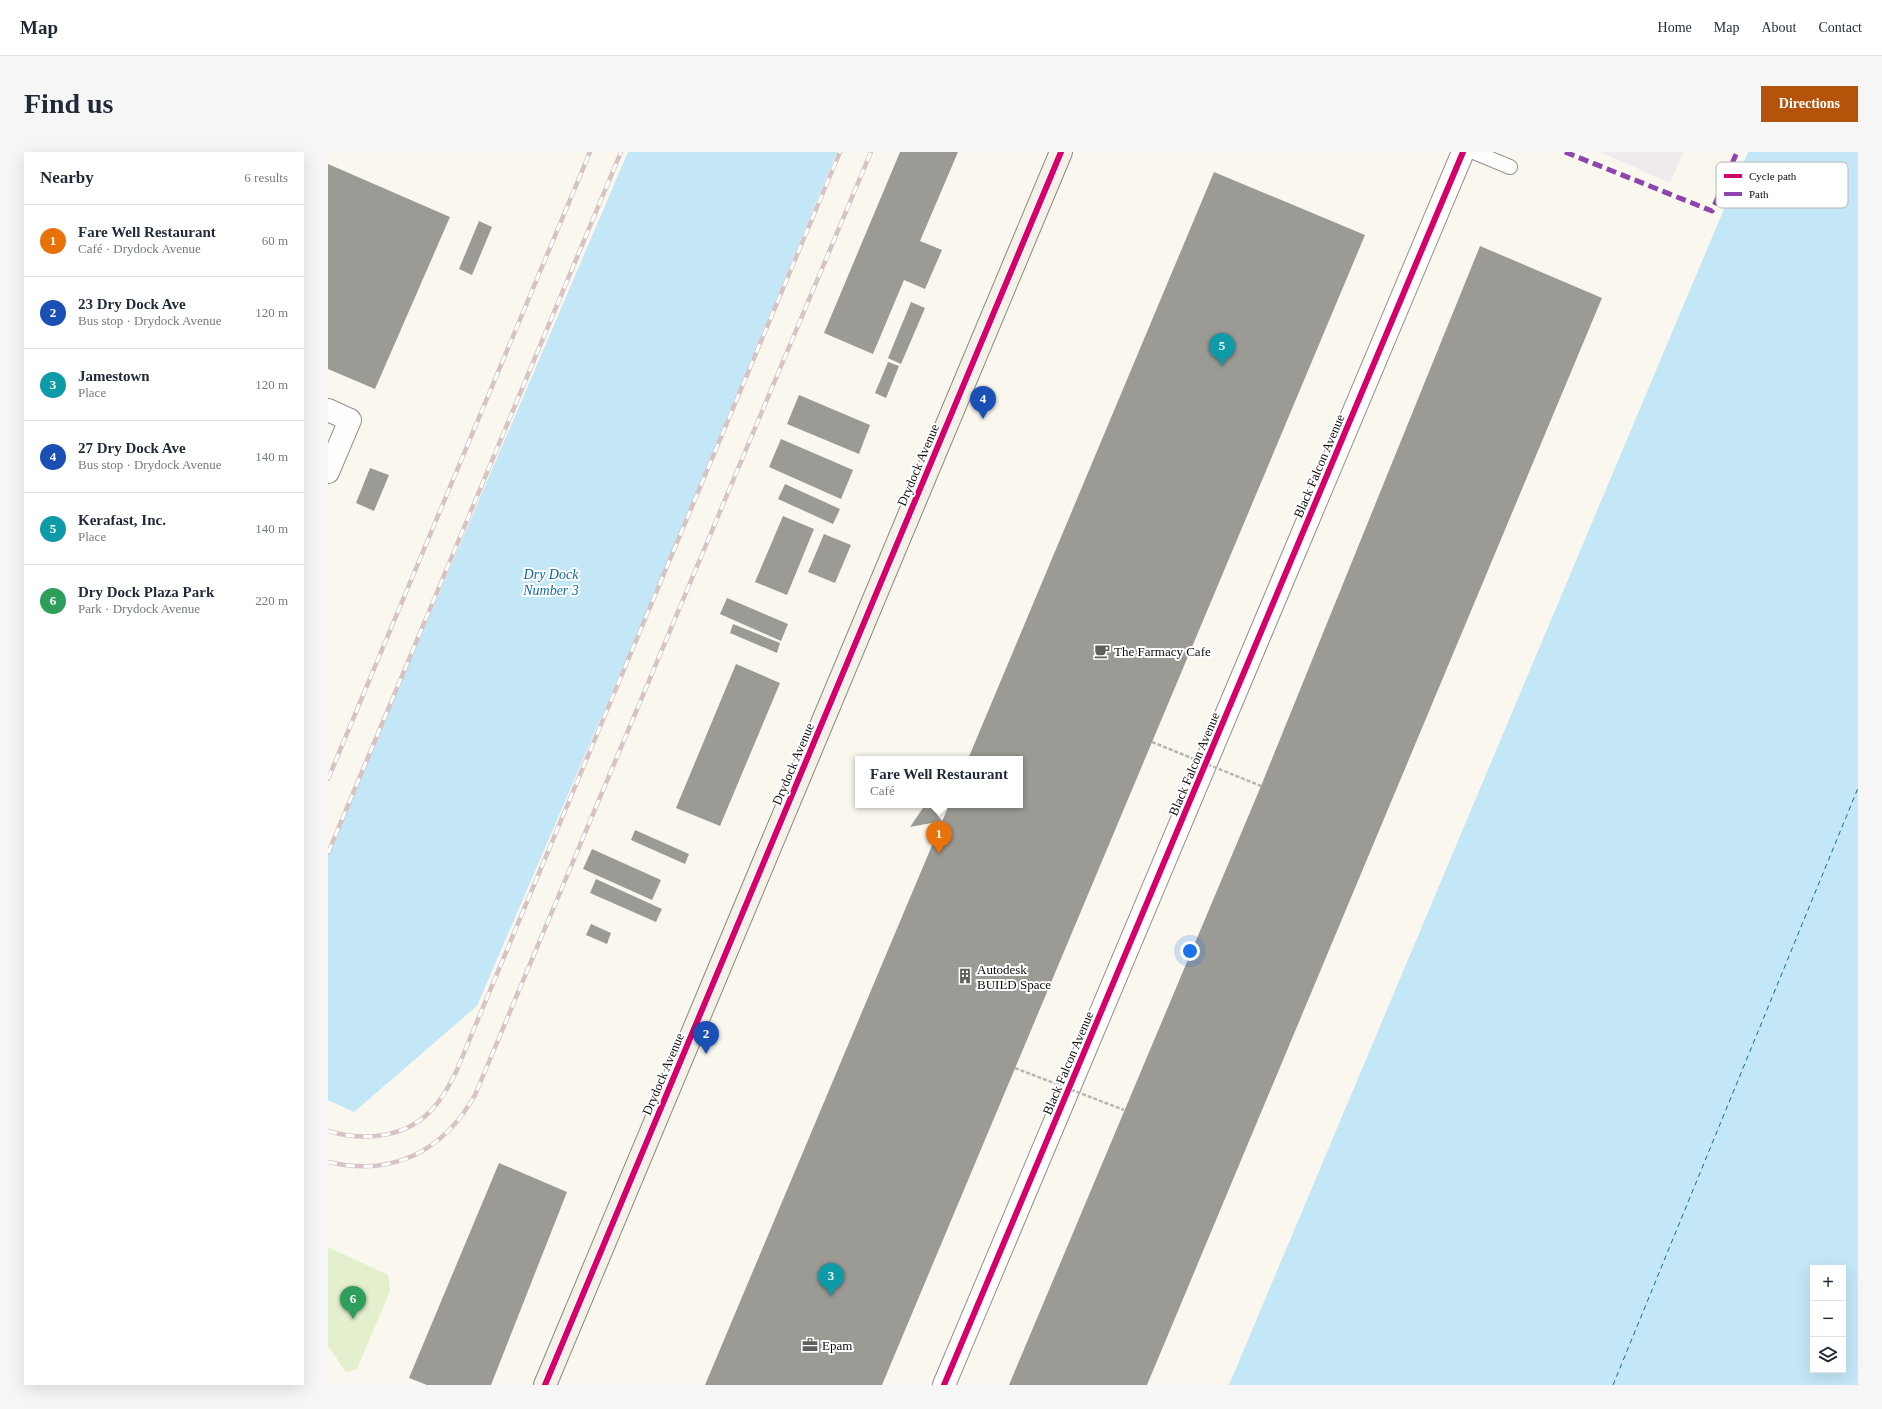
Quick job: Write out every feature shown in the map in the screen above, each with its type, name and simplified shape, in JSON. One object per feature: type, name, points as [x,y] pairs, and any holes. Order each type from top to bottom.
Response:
[{"type":"street","name":"Drydock Avenue","points":[[545,1385],[1061,152]]},
{"type":"street","name":"Black Falcon Avenue","points":[[944,1385],[1463,152]]},
{"type":"street","points":[[328,410],[350,420],[328,472]]},
{"type":"lane","points":[[1474,152],[1510,167]]},
{"type":"path","points":[[1152,742],[1261,786]]},
{"type":"path","points":[[1015,1068],[1124,1110]]},
{"type":"shaded area","points":[[1600,152],[1683,152],[1670,183]]},
{"type":"green space","points":[[328,1247],[388,1275],[390,1291],[357,1369],[346,1372],[328,1346]]},
{"type":"water","name":"Dry Dock Number 3","points":[[628,152],[837,152],[643,620],[477,1006],[354,1112],[328,1100],[328,853]]},
{"type":"water","points":[[1748,152],[1858,152],[1858,1385],[1229,1385],[1724,208],[1848,208],[1848,162],[1744,162]]},
{"type":"building","points":[[900,152],[958,152],[920,241],[942,250],[925,289],[904,280],[873,354],[824,333]]},
{"type":"building","points":[[328,164],[450,217],[375,389],[328,369]]},
{"type":"building","points":[[1214,172],[1365,235],[882,1385],[705,1385],[948,808],[1023,808],[1023,756],[969,756]]},
{"type":"building","points":[[479,221],[492,227],[472,275],[459,269]]},
{"type":"building","points":[[1480,246],[1602,298],[1147,1385],[1009,1385],[1261,786]]},
{"type":"building","points":[[911,302],[925,308],[901,364],[888,358]]},
{"type":"building","points":[[888,362],[899,366],[886,398],[875,393]]},
{"type":"building","points":[[799,395],[870,425],[859,454],[787,424]]},
{"type":"building","points":[[781,439],[853,470],[841,499],[769,467]]},
{"type":"building","points":[[370,468],[389,475],[374,511],[356,503]]},
{"type":"building","points":[[785,484],[840,509],[833,524],[778,499]]},
{"type":"building","points":[[783,516],[814,529],[787,595],[755,582]]},
{"type":"building","points":[[824,534],[851,545],[835,583],[808,572]]},
{"type":"building","points":[[727,598],[788,624],[781,641],[720,614]]},
{"type":"building","points":[[733,624],[780,643],[777,653],[730,633]]},
{"type":"building","points":[[736,664],[780,683],[720,826],[676,808]]},
{"type":"building","points":[[923,808],[932,808],[942,821],[910,827]]},
{"type":"building","points":[[635,830],[689,854],[685,864],[631,840]]},
{"type":"building","points":[[592,849],[661,880],[652,900],[583,869]]},
{"type":"building","points":[[596,879],[662,909],[656,922],[590,893]]},
{"type":"building","points":[[591,924],[611,933],[607,944],[586,935]]},
{"type":"building","points":[[499,1163],[567,1192],[491,1385],[427,1385],[409,1378]]},
{"type":"ferry route","points":[[1613,1385],[1858,788]]},
{"type":"railway","points":[[328,779],[590,152]]},
{"type":"railway","points":[[328,853],[621,152]]},
{"type":"railway","points":[[328,1131],[357,1136],[386,1135],[413,1125],[424,1117],[438,1102],[456,1072],[840,152]]},
{"type":"railway","points":[[328,1162],[351,1166],[373,1166],[414,1156],[448,1132],[462,1115],[475,1095],[871,152]]},
{"type":"marked path","points":[[1565,152],[1712,211],[1716,202]]},
{"type":"marked path","points":[[1733,162],[1737,152]]},
{"type":"cycle path","points":[[545,1385],[1061,152]]},
{"type":"cycle path","points":[[944,1385],[1463,152]]},
{"type":"place","name":"Kerafast, Inc.","points":[[1222,366]]},
{"type":"place","name":"27 Dry Dock Ave","points":[[983,419]]},
{"type":"place","name":"The Farmacy Cafe","points":[[1102,651]]},
{"type":"place","name":"Fare Well Restaurant","points":[[939,854]]},
{"type":"place","name":"Autodesk BUILD Space","points":[[965,976]]},
{"type":"place","name":"23 Dry Dock Ave","points":[[706,1054]]},
{"type":"place","name":"Jamestown","points":[[831,1296]]},
{"type":"place","name":"Dry Dock Plaza Park","points":[[353,1319]]},
{"type":"place","name":"Epam","points":[[810,1345]]}]
